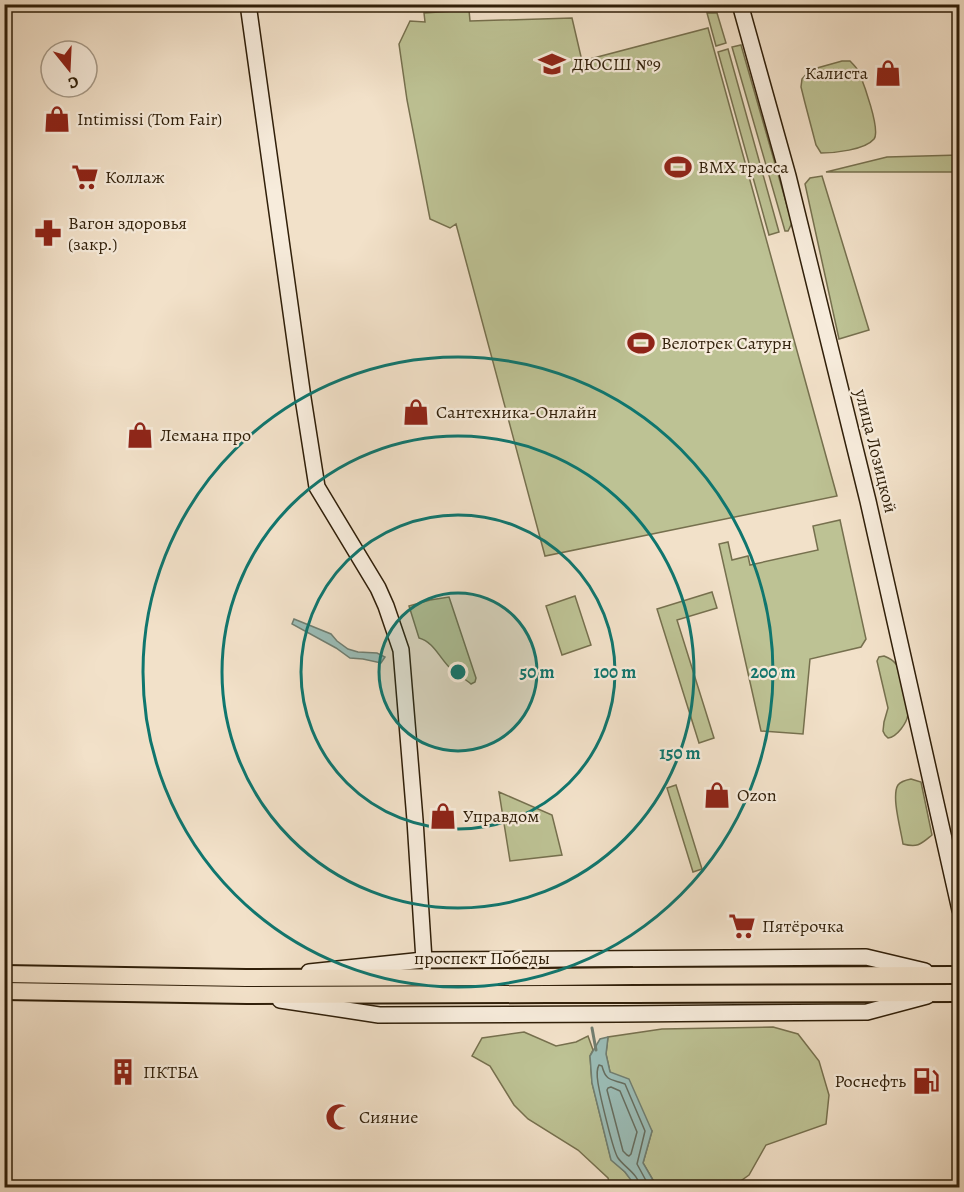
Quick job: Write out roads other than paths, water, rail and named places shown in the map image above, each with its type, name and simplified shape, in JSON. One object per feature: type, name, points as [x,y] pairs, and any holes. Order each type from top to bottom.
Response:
[{"type":"main road","name":"проспект Победы","points":[[4,974],[246,978],[960,975]]},
{"type":"main road","name":"проспект Победы","points":[[4,991],[247,995],[960,993]]},
{"type":"street","points":[[248,4],[317,487],[378,588],[401,650],[424,960]]},
{"type":"street","name":"улица Лозицкой","points":[[740,4],[788,176],[866,491],[960,910]]},
{"type":"street","points":[[246,978],[424,960],[866,957],[939,975]]},
{"type":"street","points":[[563,959],[563,1014]]},
{"type":"street","points":[[621,959],[621,1014]]},
{"type":"street","points":[[247,995],[379,1015],[867,1012],[940,993]]},
{"type":"water","points":[[294,619],[331,634],[348,649],[377,653],[385,657],[381,663],[350,658],[292,624]]},
{"type":"water","points":[[608,1037],[606,1054],[610,1072],[629,1079],[652,1131],[643,1163],[657,1187],[636,1187],[625,1172],[611,1160],[592,1083],[590,1056],[600,1039]]},
{"type":"waterway","points":[[592,1028],[596,1050]]},
{"type":"place","name":"ДЮСШ №9","points":[[552,64]]},
{"type":"place","name":"Калиста","points":[[888,73]]},
{"type":"place","name":"Intimissi (Tom Fair)","points":[[57,119]]},
{"type":"place","name":"BMX трасса","points":[[678,167]]},
{"type":"place","name":"Коллаж","points":[[85,177]]},
{"type":"place","name":"Вагон здоровья (закр.)","points":[[48,233]]},
{"type":"place","name":"Велотрек Сатурн","points":[[641,343]]},
{"type":"place","name":"Сантехника-Онлайн","points":[[416,412]]},
{"type":"place","name":"Лемана про","points":[[140,435]]},
{"type":"place","name":"Ozon","points":[[717,795]]},
{"type":"place","name":"Управдом","points":[[443,816]]},
{"type":"place","name":"Пятёрочка","points":[[742,926]]},
{"type":"place","name":"ПКТБА","points":[[123,1072]]},
{"type":"place","name":"Роснефть","points":[[926,1081]]},
{"type":"place","name":"Сияние","points":[[339,1117]]}]
